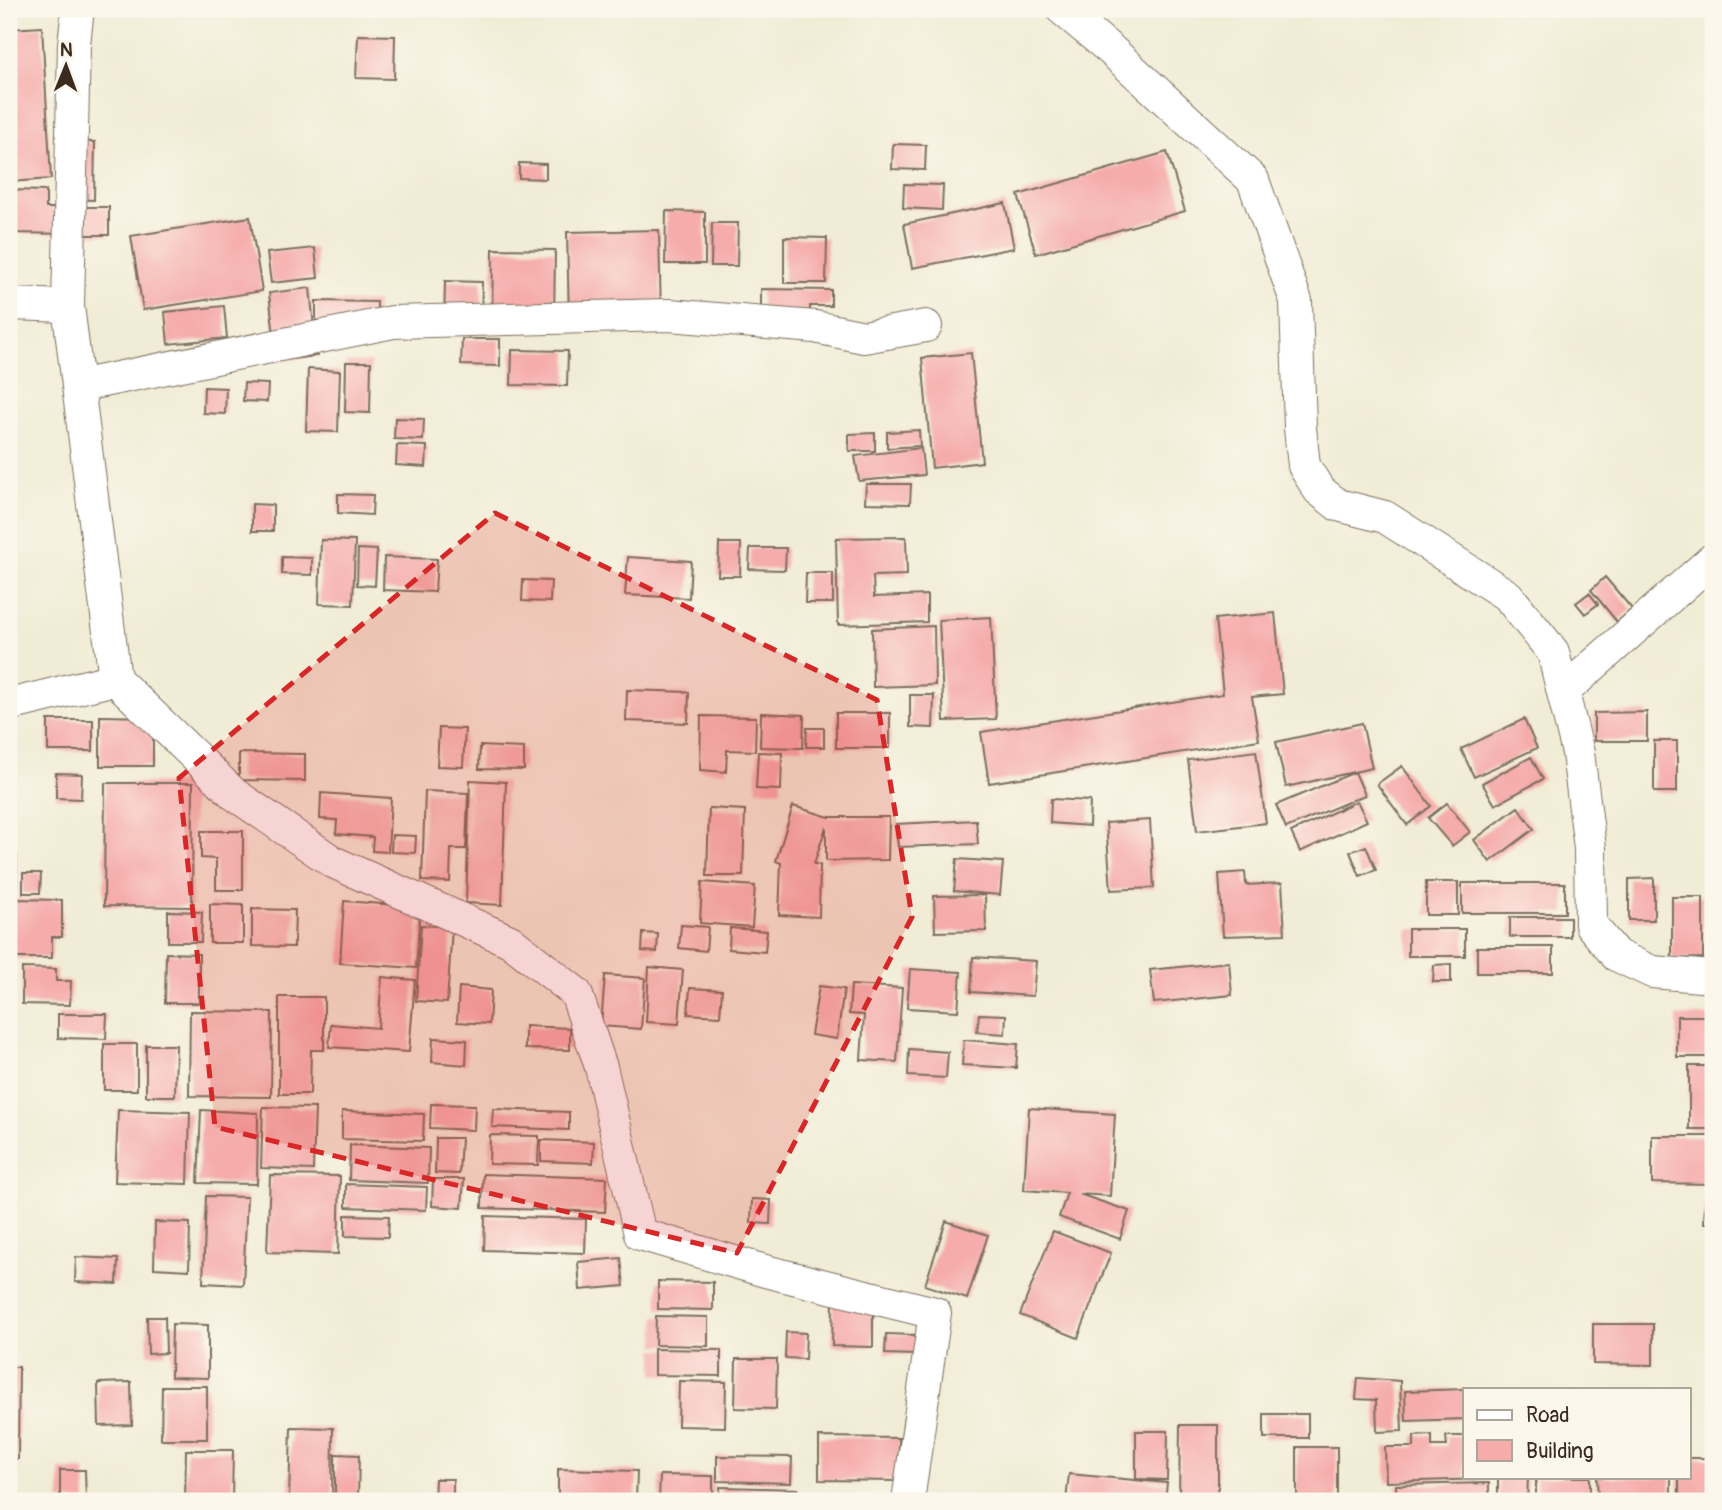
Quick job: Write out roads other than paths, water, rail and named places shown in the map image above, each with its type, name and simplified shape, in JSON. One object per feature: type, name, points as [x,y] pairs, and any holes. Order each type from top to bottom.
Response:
[{"type":"street","points":[[78,9],[68,306],[114,679],[234,794],[333,862],[510,941],[576,993],[601,1067],[640,1234],[765,1270],[935,1313],[908,1501]]},
{"type":"street","points":[[1062,9],[1111,50],[1253,180],[1296,301],[1300,428],[1304,466],[1319,490],[1338,505],[1385,517],[1508,596],[1553,652],[1578,753],[1590,848],[1591,925],[1616,955],[1652,972],[1713,977]]},
{"type":"street","points":[[9,304],[68,306]]},
{"type":"street","points":[[78,386],[393,322],[668,315],[815,327],[864,337],[926,326]]},
{"type":"street","points":[[1563,692],[1713,559]]},
{"type":"street","points":[[9,705],[114,679]]}]
